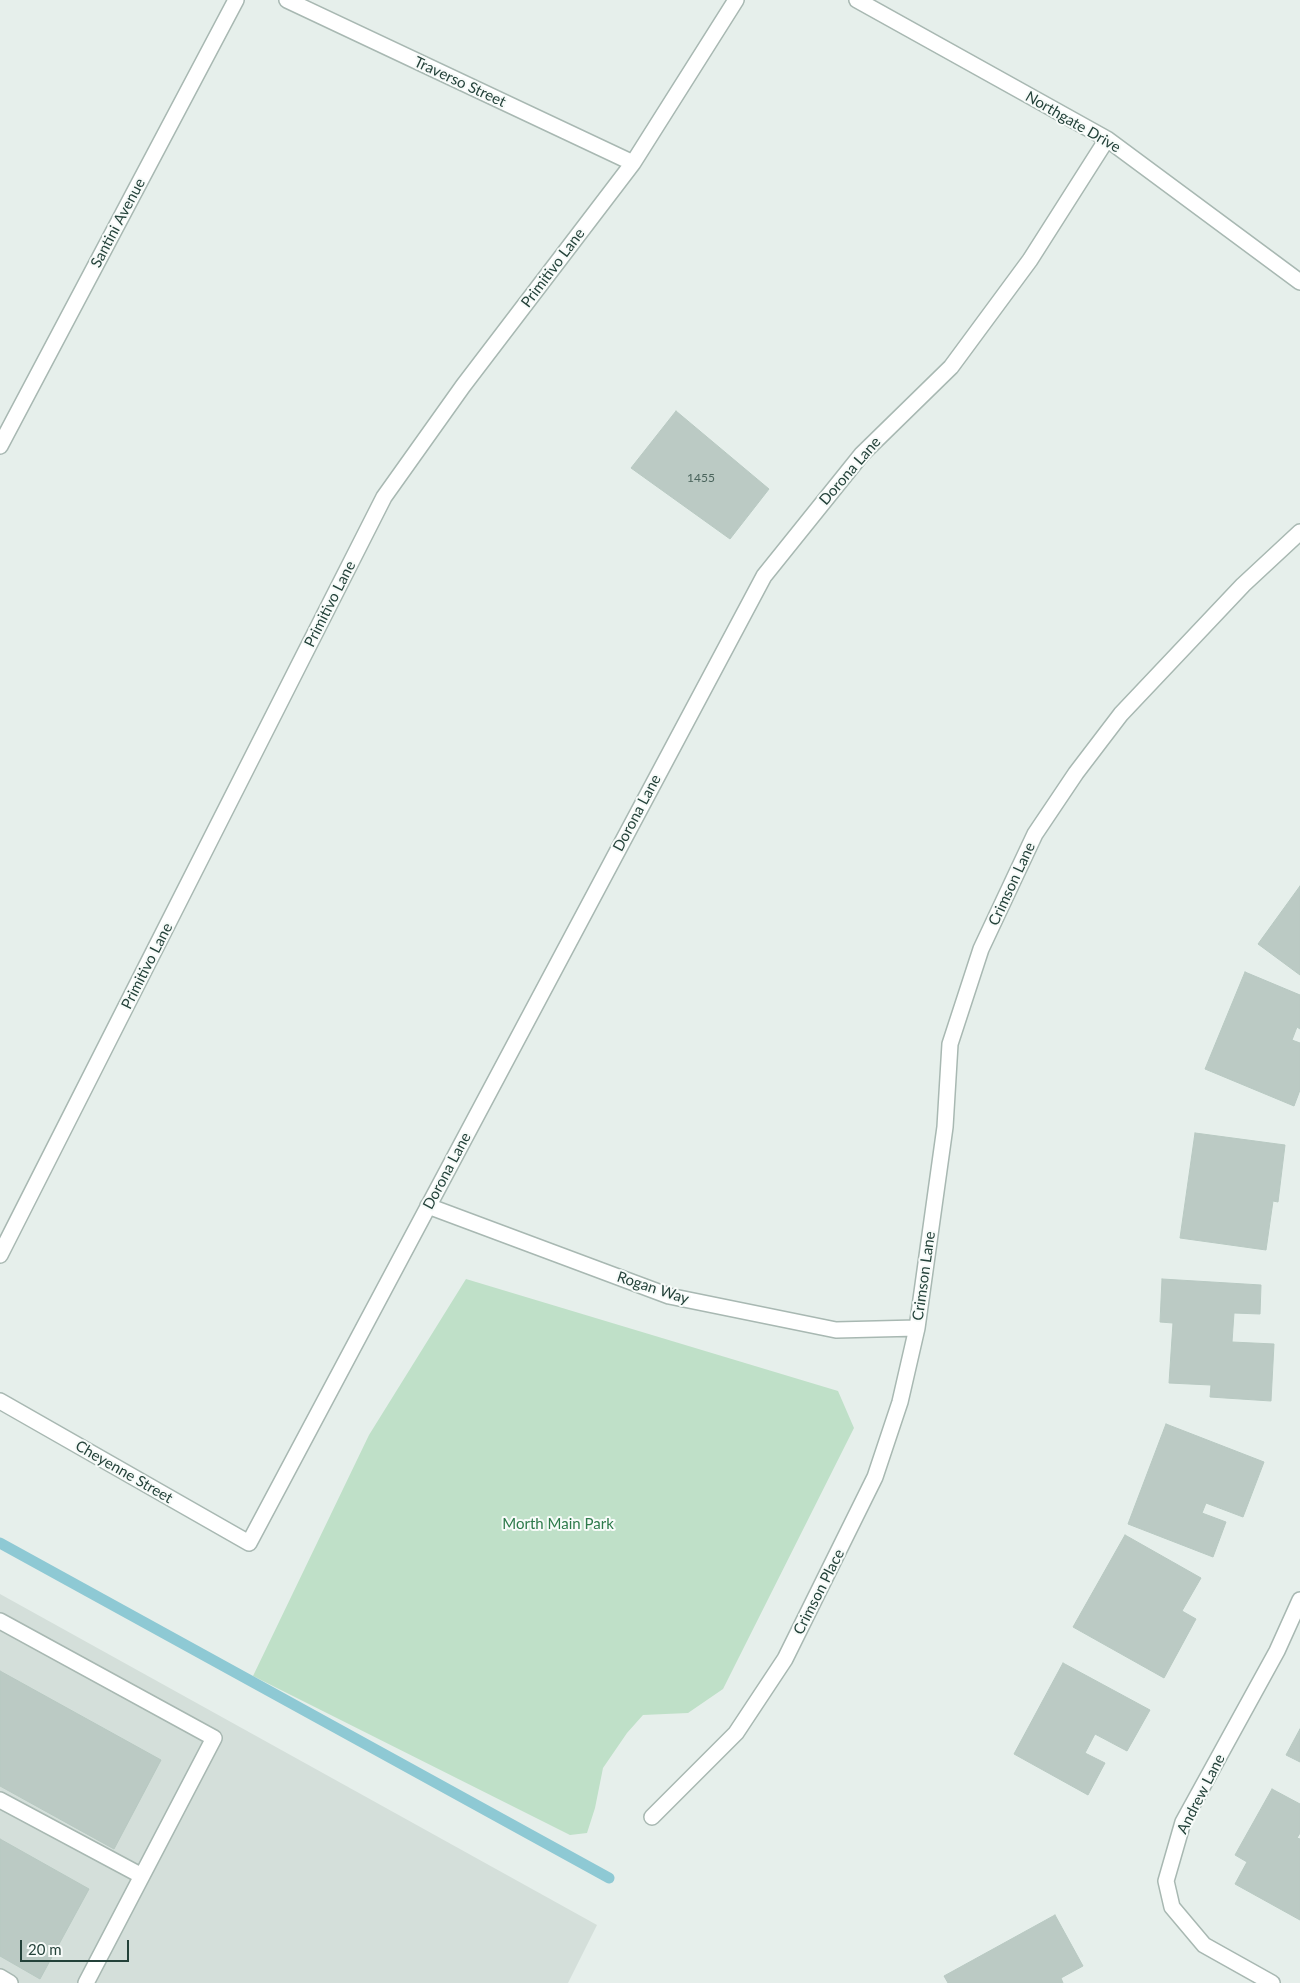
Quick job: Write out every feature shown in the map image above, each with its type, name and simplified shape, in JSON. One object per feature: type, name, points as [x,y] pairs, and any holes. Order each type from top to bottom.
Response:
[{"type":"street","name":"Santini Avenue","points":[[0,446],[236,0]]},
{"type":"street","name":"Traverso Street","points":[[287,0],[633,163]]},
{"type":"street","name":"Primitivo Lane","points":[[0,1255],[384,497],[463,386],[633,163],[736,0]]},
{"type":"street","name":"Northgate Drive","points":[[857,0],[1107,139],[1300,282]]},
{"type":"street","name":"Dorona Lane","points":[[249,1543],[764,576],[862,454],[951,367],[1030,260],[1107,139]]},
{"type":"street","name":"Crimson Lane","points":[[917,1328],[945,1127],[950,1044],[981,949],[1035,834],[1076,773],[1121,714],[1243,585],[1300,532]]},
{"type":"street","name":"Rogan Way","points":[[428,1206],[669,1296],[836,1330],[917,1328]]},
{"type":"street","name":"Crimson Place","points":[[652,1817],[736,1733],[785,1659],[875,1476],[900,1402],[917,1328]]},
{"type":"street","name":"Cheyenne Street","points":[[0,1401],[249,1543]]},
{"type":"street","name":"Andrew Lane","points":[[1272,1983],[1204,1946],[1172,1907],[1166,1881],[1183,1822],[1277,1651],[1300,1600]]},
{"type":"street","points":[[0,1621],[214,1738],[86,1983]]},
{"type":"street","points":[[0,1800],[142,1876]]},
{"type":"street","points":[[0,1977],[10,1983]]},
{"type":"shaded area","points":[[0,1594],[597,1925],[568,1983],[0,1983]]},
{"type":"green space","name":"Morth Main Park","points":[[466,1279],[838,1391],[854,1428],[723,1689],[688,1713],[643,1715],[627,1733],[603,1768],[595,1808],[587,1833],[570,1835],[253,1676],[369,1435]]},
{"type":"building","points":[[676,411],[769,489],[730,539],[631,468]]},
{"type":"building","points":[[1300,886],[1300,975],[1258,944]]},
{"type":"building","points":[[1245,972],[1300,995],[1300,1029],[1297,1027],[1292,1040],[1300,1043],[1300,1090],[1294,1106],[1205,1069]]},
{"type":"building","points":[[1195,1133],[1285,1145],[1278,1202],[1273,1201],[1266,1250],[1180,1238]]},
{"type":"building","points":[[1162,1279],[1261,1285],[1260,1314],[1234,1313],[1232,1342],[1274,1344],[1271,1401],[1210,1397],[1211,1385],[1169,1383],[1173,1323],[1160,1322]]},
{"type":"building","points":[[1166,1424],[1264,1462],[1243,1517],[1206,1503],[1202,1513],[1226,1522],[1213,1557],[1128,1524]]},
{"type":"building","points":[[1125,1535],[1201,1578],[1182,1611],[1196,1619],[1164,1678],[1073,1627]]},
{"type":"building","points":[[1063,1663],[1150,1710],[1127,1751],[1095,1734],[1085,1753],[1105,1763],[1088,1795],[1014,1754]]},
{"type":"building","points":[[0,1671],[161,1760],[114,1849],[0,1786]]},
{"type":"building","points":[[1300,1729],[1300,1762],[1286,1755]]},
{"type":"building","points":[[1272,1789],[1300,1804],[1300,1833],[1297,1838],[1300,1839],[1300,1920],[1235,1884],[1247,1862],[1235,1855]]},
{"type":"building","points":[[0,1839],[89,1889],[40,1979],[0,1956]]},
{"type":"building","points":[[1055,1915],[1083,1966],[1061,1978],[1063,1983],[948,1983],[944,1976]]},
{"type":"waterway","points":[[0,1543],[609,1878]]}]
